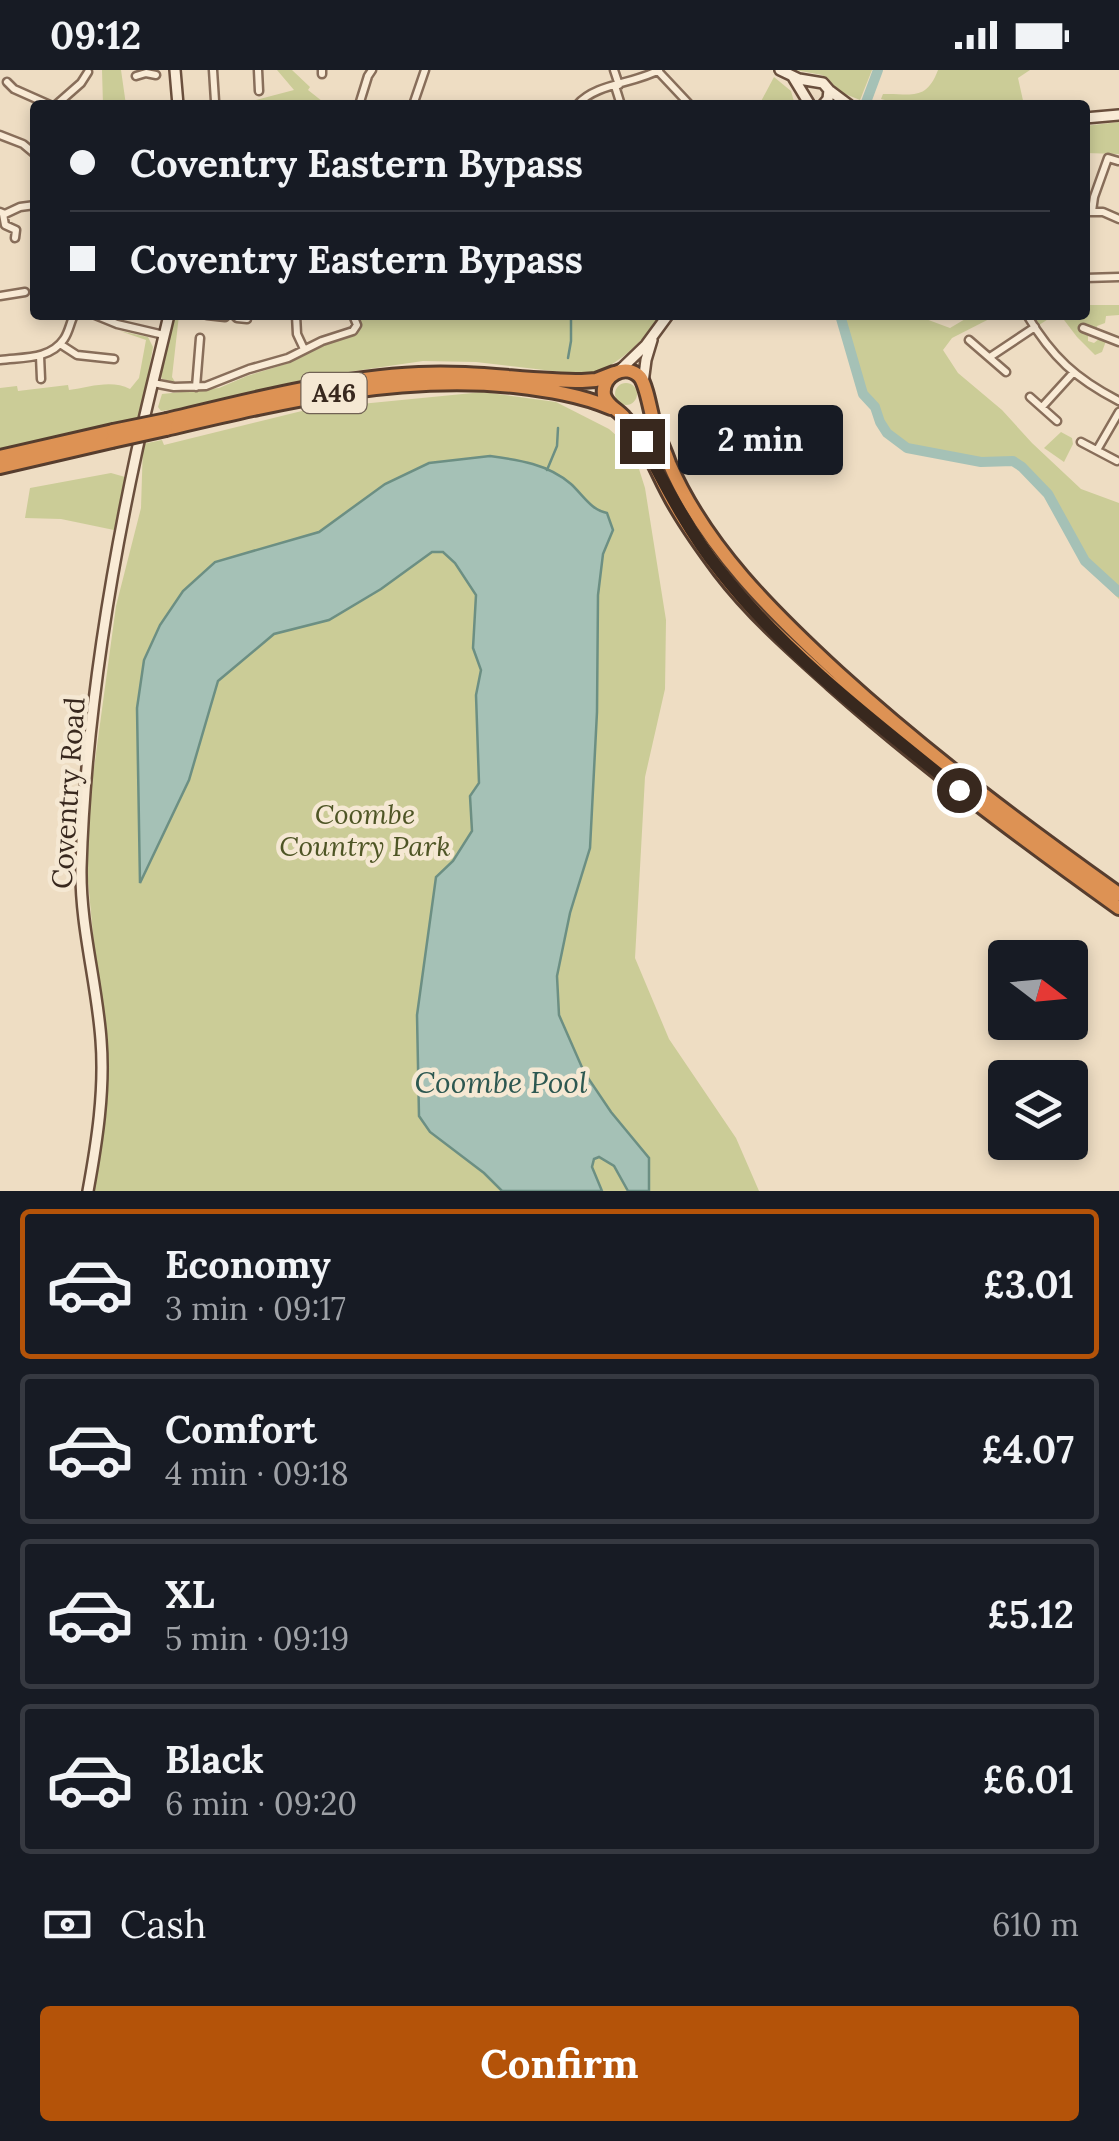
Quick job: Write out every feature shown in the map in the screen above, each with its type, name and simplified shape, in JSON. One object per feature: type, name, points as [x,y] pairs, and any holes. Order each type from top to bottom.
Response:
[{"type":"highway","points":[[1119,894],[1030,831],[917,742],[770,608],[718,546],[688,500],[656,430],[644,388],[633,372],[617,372],[607,381],[606,401],[633,427],[704,550],[760,617],[910,751],[1119,908]]},
{"type":"highway","name":"A46","points":[[0,457],[374,378],[462,373],[596,380],[617,372]]},
{"type":"highway","name":"A46","points":[[167,424],[337,392],[432,382],[526,387],[582,398],[616,410]]},
{"type":"highway","points":[[616,410],[627,412],[637,408],[644,388]]},
{"type":"highway","name":"A46","points":[[0,466],[113,436]]},
{"type":"main road","points":[[175,70],[178,100]]},
{"type":"main road","points":[[780,70],[823,83],[840,100]]},
{"type":"main road","points":[[793,77],[805,100]]},
{"type":"main road","points":[[806,100],[806,87],[812,82]]},
{"type":"main road","points":[[828,90],[828,100]]},
{"type":"main road","points":[[1090,118],[1119,116]]},
{"type":"main road","name":"Coventry Road","points":[[88,1191],[102,1068],[82,865],[98,667],[123,518],[167,320]]},
{"type":"main road","points":[[617,372],[664,320]]},
{"type":"main road","points":[[644,388],[646,360],[655,333]]},
{"type":"street","points":[[213,70],[216,100]]},
{"type":"street","points":[[258,70],[259,91]]},
{"type":"street","points":[[357,100],[372,70]]},
{"type":"street","points":[[415,100],[425,70]]},
{"type":"street","points":[[614,70],[621,100]]},
{"type":"street","points":[[582,100],[589,94],[658,71],[689,100]]},
{"type":"street","points":[[62,100],[84,86],[88,72]]},
{"type":"street","points":[[136,76],[149,73]]},
{"type":"street","points":[[7,82],[12,92],[38,100]]},
{"type":"street","points":[[0,134],[30,149]]},
{"type":"street","points":[[1090,208],[1109,155],[1118,161]]},
{"type":"street","points":[[15,238],[16,230],[5,225],[1,213],[30,205]]},
{"type":"street","points":[[1090,211],[1119,219]]},
{"type":"street","points":[[1090,278],[1119,277]]},
{"type":"street","points":[[0,296],[22,295]]},
{"type":"street","points":[[0,360],[40,356],[60,344],[72,320]]},
{"type":"street","points":[[107,320],[164,335]]},
{"type":"street","points":[[296,320],[304,349]]},
{"type":"street","points":[[153,383],[174,387],[211,384],[353,331],[357,326],[355,320]]},
{"type":"street","points":[[1030,320],[1050,350],[1073,373],[1119,401]]},
{"type":"street","points":[[990,357],[1035,328]]},
{"type":"street","points":[[1082,328],[1093,337],[1119,342]]},
{"type":"street","points":[[196,387],[204,348],[200,338]]},
{"type":"street","points":[[969,340],[1006,372]]},
{"type":"street","points":[[60,344],[73,354],[112,356]]},
{"type":"street","points":[[40,356],[41,380]]},
{"type":"street","points":[[1042,407],[1073,373]]},
{"type":"street","points":[[1030,396],[1057,421]]},
{"type":"street","points":[[1097,450],[1119,412]]},
{"type":"street","points":[[1081,442],[1117,461]]},
{"type":"green space","points":[[102,70],[121,70],[125,100],[103,100]]},
{"type":"green space","points":[[277,70],[292,70],[321,100],[256,100],[294,90]]},
{"type":"green space","points":[[795,70],[872,70],[860,100],[838,91],[822,75]]},
{"type":"green space","points":[[938,70],[1030,70],[1018,78],[1023,100],[881,99],[883,94],[916,94],[933,80]]},
{"type":"green space","points":[[774,77],[791,91],[794,100],[762,100]]},
{"type":"green space","points":[[1119,122],[1119,154],[1090,153],[1090,125]]},
{"type":"green space","points":[[1090,305],[1119,305],[1119,315],[1106,316],[1105,323],[1096,330],[1084,325],[1082,331],[1088,341],[1106,341],[1102,352],[1095,355],[1064,320],[1090,320]]},
{"type":"green space","points":[[173,320],[178,320],[172,377],[175,382],[161,376]]},
{"type":"green space","points":[[359,320],[657,320],[629,352],[587,375],[476,362],[423,361],[341,373],[176,409],[161,411],[158,407],[162,394],[219,388],[286,364],[324,344],[356,335],[362,327]]},
{"type":"green space","points":[[838,320],[928,320],[950,328],[964,320],[987,320],[952,338],[943,350],[958,373],[1002,410],[1081,489],[1119,503],[1119,599],[1084,564],[1044,495],[1027,474],[1015,466],[991,466],[908,452],[884,432],[860,392]]},
{"type":"green space","points":[[120,331],[148,337],[153,347],[140,420],[0,449],[0,388],[17,386],[18,391],[68,385],[69,390],[108,384],[130,389],[139,378],[146,340]]},
{"type":"green space","points":[[622,383],[630,383],[637,394],[630,405],[622,405],[615,398],[615,390]]},
{"type":"green space","name":"Coombe Country Park","points":[[483,392],[556,402],[609,429],[633,450],[645,488],[666,620],[665,689],[645,777],[635,958],[669,1039],[736,1138],[759,1191],[90,1191],[103,1040],[86,860],[89,805],[116,606],[141,508],[143,444],[162,440],[164,445],[310,409]]},
{"type":"green space","points":[[1061,432],[1072,438],[1073,444],[1064,462],[1044,448]]},
{"type":"green space","points":[[111,473],[125,477],[114,530],[61,519],[25,518],[30,488]]},
{"type":"water","name":"Coombe Pool","points":[[490,456],[533,464],[562,477],[592,505],[607,513],[613,530],[603,554],[598,595],[590,848],[570,913],[557,976],[559,1015],[584,1072],[649,1158],[649,1191],[628,1191],[614,1166],[599,1157],[592,1167],[602,1191],[502,1191],[430,1132],[419,1116],[417,1015],[436,877],[453,861],[472,831],[470,796],[479,783],[476,695],[481,670],[473,648],[476,595],[443,552],[432,552],[329,620],[274,634],[218,681],[189,780],[140,883],[137,708],[144,660],[160,625],[183,591],[215,562],[319,532],[385,484],[429,463]]},
{"type":"waterway","points":[[867,100],[878,70]]},
{"type":"waterway","points":[[568,358],[571,320]]},
{"type":"waterway","points":[[841,320],[863,394],[875,407],[887,433],[907,448],[981,462],[1013,461],[1022,467],[1048,494],[1085,561],[1119,592]]},
{"type":"waterway","points":[[547,470],[557,446],[558,428]]},
{"type":"route","points":[[642,441],[698,540],[760,617],[864,712],[959,790]]}]
